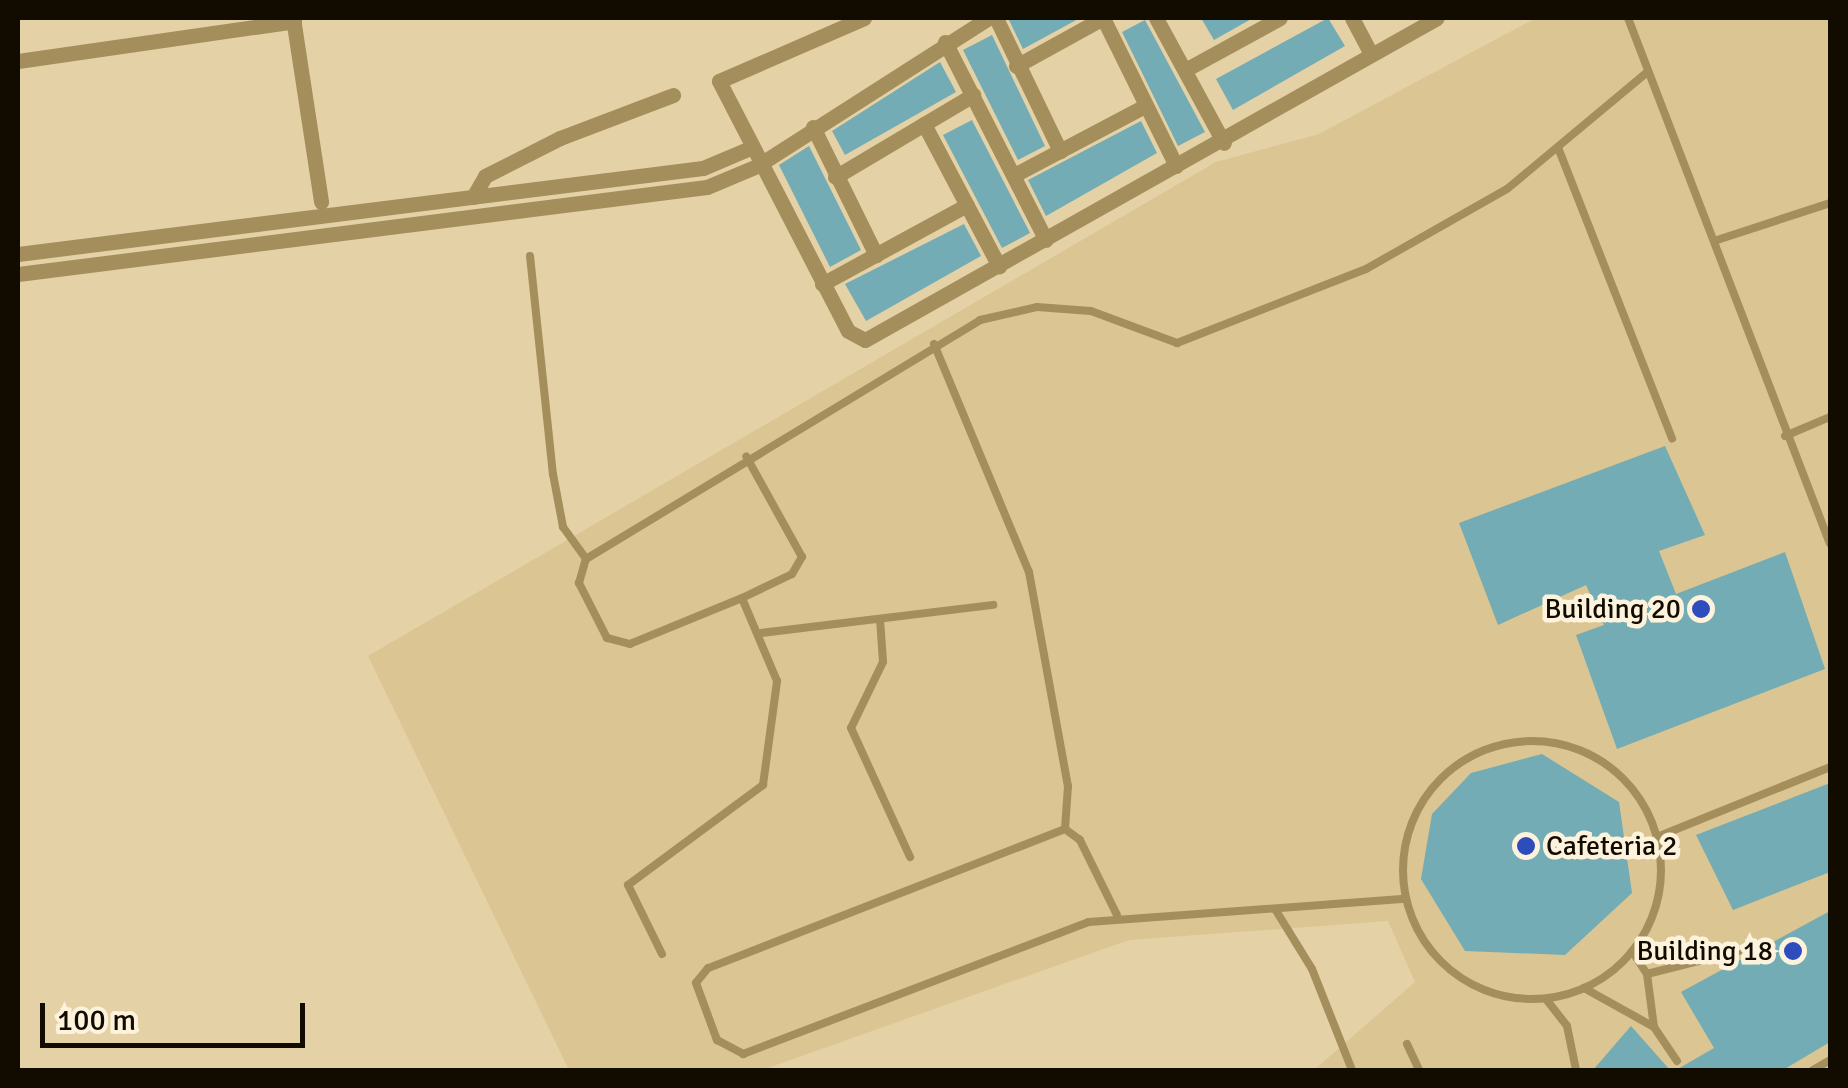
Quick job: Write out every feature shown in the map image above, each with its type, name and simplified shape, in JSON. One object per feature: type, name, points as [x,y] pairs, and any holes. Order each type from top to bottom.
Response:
[{"type":"street","points":[[864,18],[719,80],[748,149],[848,331],[866,340],[1224,143],[1438,18]]},
{"type":"street","points":[[18,274],[707,188],[757,166],[812,126],[945,42],[992,18],[1060,151]]},
{"type":"street","points":[[1016,66],[1103,18],[1176,166]]},
{"type":"street","points":[[1156,18],[1224,143]]},
{"type":"street","points":[[1186,70],[1280,18]]},
{"type":"street","points":[[1352,18],[1371,54]]},
{"type":"street","points":[[18,62],[294,19],[321,202]]},
{"type":"street","points":[[945,42],[1046,240]]},
{"type":"street","points":[[473,196],[485,176],[530,153],[673,95]]},
{"type":"street","points":[[836,177],[973,95]]},
{"type":"street","points":[[1014,175],[1145,106]]},
{"type":"street","points":[[924,124],[999,266]]},
{"type":"street","points":[[812,126],[876,255]]},
{"type":"street","points":[[18,254],[702,168],[748,149]]},
{"type":"street","points":[[503,193],[506,212]]},
{"type":"street","points":[[822,284],[967,205]]},
{"type":"lane","points":[[1628,18],[1785,436],[1830,544]]},
{"type":"lane","points":[[746,456],[802,556],[792,574],[742,598],[620,644],[579,583],[586,559],[746,456],[934,344],[980,320],[1037,308],[1106,314],[1162,343],[1195,338],[1428,239],[1559,150],[1646,73]]},
{"type":"lane","points":[[1559,150],[1672,438]]},
{"type":"lane","points":[[1714,241],[1830,203]]},
{"type":"lane","points":[[530,256],[560,509],[586,559]]},
{"type":"lane","points":[[934,344],[1029,572],[1063,748],[1064,830]]},
{"type":"lane","points":[[1785,436],[1830,417]]},
{"type":"lane","points":[[662,954],[628,885],[763,784],[779,697],[761,633],[742,598]]},
{"type":"lane","points":[[761,633],[993,604]]},
{"type":"lane","points":[[880,619],[883,662],[851,728],[910,858]]},
{"type":"lane","points":[[1548,742],[1585,752],[1631,787],[1657,837],[1658,897],[1632,951],[1584,988],[1546,999],[1508,998],[1456,976],[1429,950],[1405,899],[1402,861],[1419,807],[1443,777],[1492,748],[1548,742]]},
{"type":"lane","points":[[1657,837],[1830,767]]},
{"type":"lane","points":[[1064,830],[701,971],[696,983],[717,1040],[735,1055],[754,1052],[1117,915],[1405,899]]},
{"type":"lane","points":[[1064,830],[1080,840],[1117,915]]},
{"type":"lane","points":[[1275,909],[1312,968],[1352,1070]]},
{"type":"lane","points":[[1647,974],[1750,948]]},
{"type":"lane","points":[[1632,951],[1647,974],[1654,1027],[1677,1061]]},
{"type":"lane","points":[[1584,988],[1654,1027]]},
{"type":"lane","points":[[1546,999],[1567,1026],[1576,1070]]},
{"type":"lane","points":[[1407,1044],[1419,1070]]},
{"type":"lane","points":[[1813,1070],[1830,1060]]},
{"type":"shaded area","points":[[1536,18],[1830,18],[1830,1070],[1314,1070],[1415,982],[1388,921],[1129,940],[762,1070],[569,1070],[368,656],[1216,162],[1319,134]]},
{"type":"building","points":[[1008,18],[1080,18],[1023,49]]},
{"type":"building","points":[[1201,18],[1253,18],[1214,40]]},
{"type":"building","points":[[1328,18],[1345,46],[1233,110],[1216,79]]},
{"type":"building","points":[[1145,20],[1205,132],[1178,146],[1122,32]]},
{"type":"building","points":[[992,35],[1045,146],[1018,160],[963,50]]},
{"type":"building","points":[[940,62],[956,92],[845,155],[832,131]]},
{"type":"building","points":[[972,120],[1030,233],[1002,248],[943,135]]},
{"type":"building","points":[[1141,121],[1157,153],[1046,216],[1028,180]]},
{"type":"building","points":[[809,146],[861,250],[830,267],[779,165]]},
{"type":"building","points":[[964,224],[981,256],[866,321],[845,284]]},
{"type":"building","name":"Building 20","points":[[1665,446],[1705,535],[1659,551],[1676,594],[1785,552],[1825,669],[1617,749],[1576,635],[1604,625],[1586,585],[1498,625],[1459,523]]},
{"type":"building","name":"Cafeteria 2","points":[[1542,754],[1619,802],[1632,893],[1565,955],[1465,951],[1421,879],[1432,814],[1471,773]]},
{"type":"building","name":"Building 18","points":[[1830,783],[1830,872],[1733,910],[1696,835]]},
{"type":"building","name":"Building 18","points":[[1830,911],[1830,1042],[1783,1070],[1676,1070],[1714,1048],[1681,992]]},
{"type":"building","name":"Building 18","points":[[1631,1026],[1670,1070],[1593,1070]]},
{"type":"place","name":"Building 20","points":[[1701,609]]},
{"type":"place","name":"Cafeteria 2","points":[[1526,846]]},
{"type":"place","name":"Building 18","points":[[1793,951]]}]
